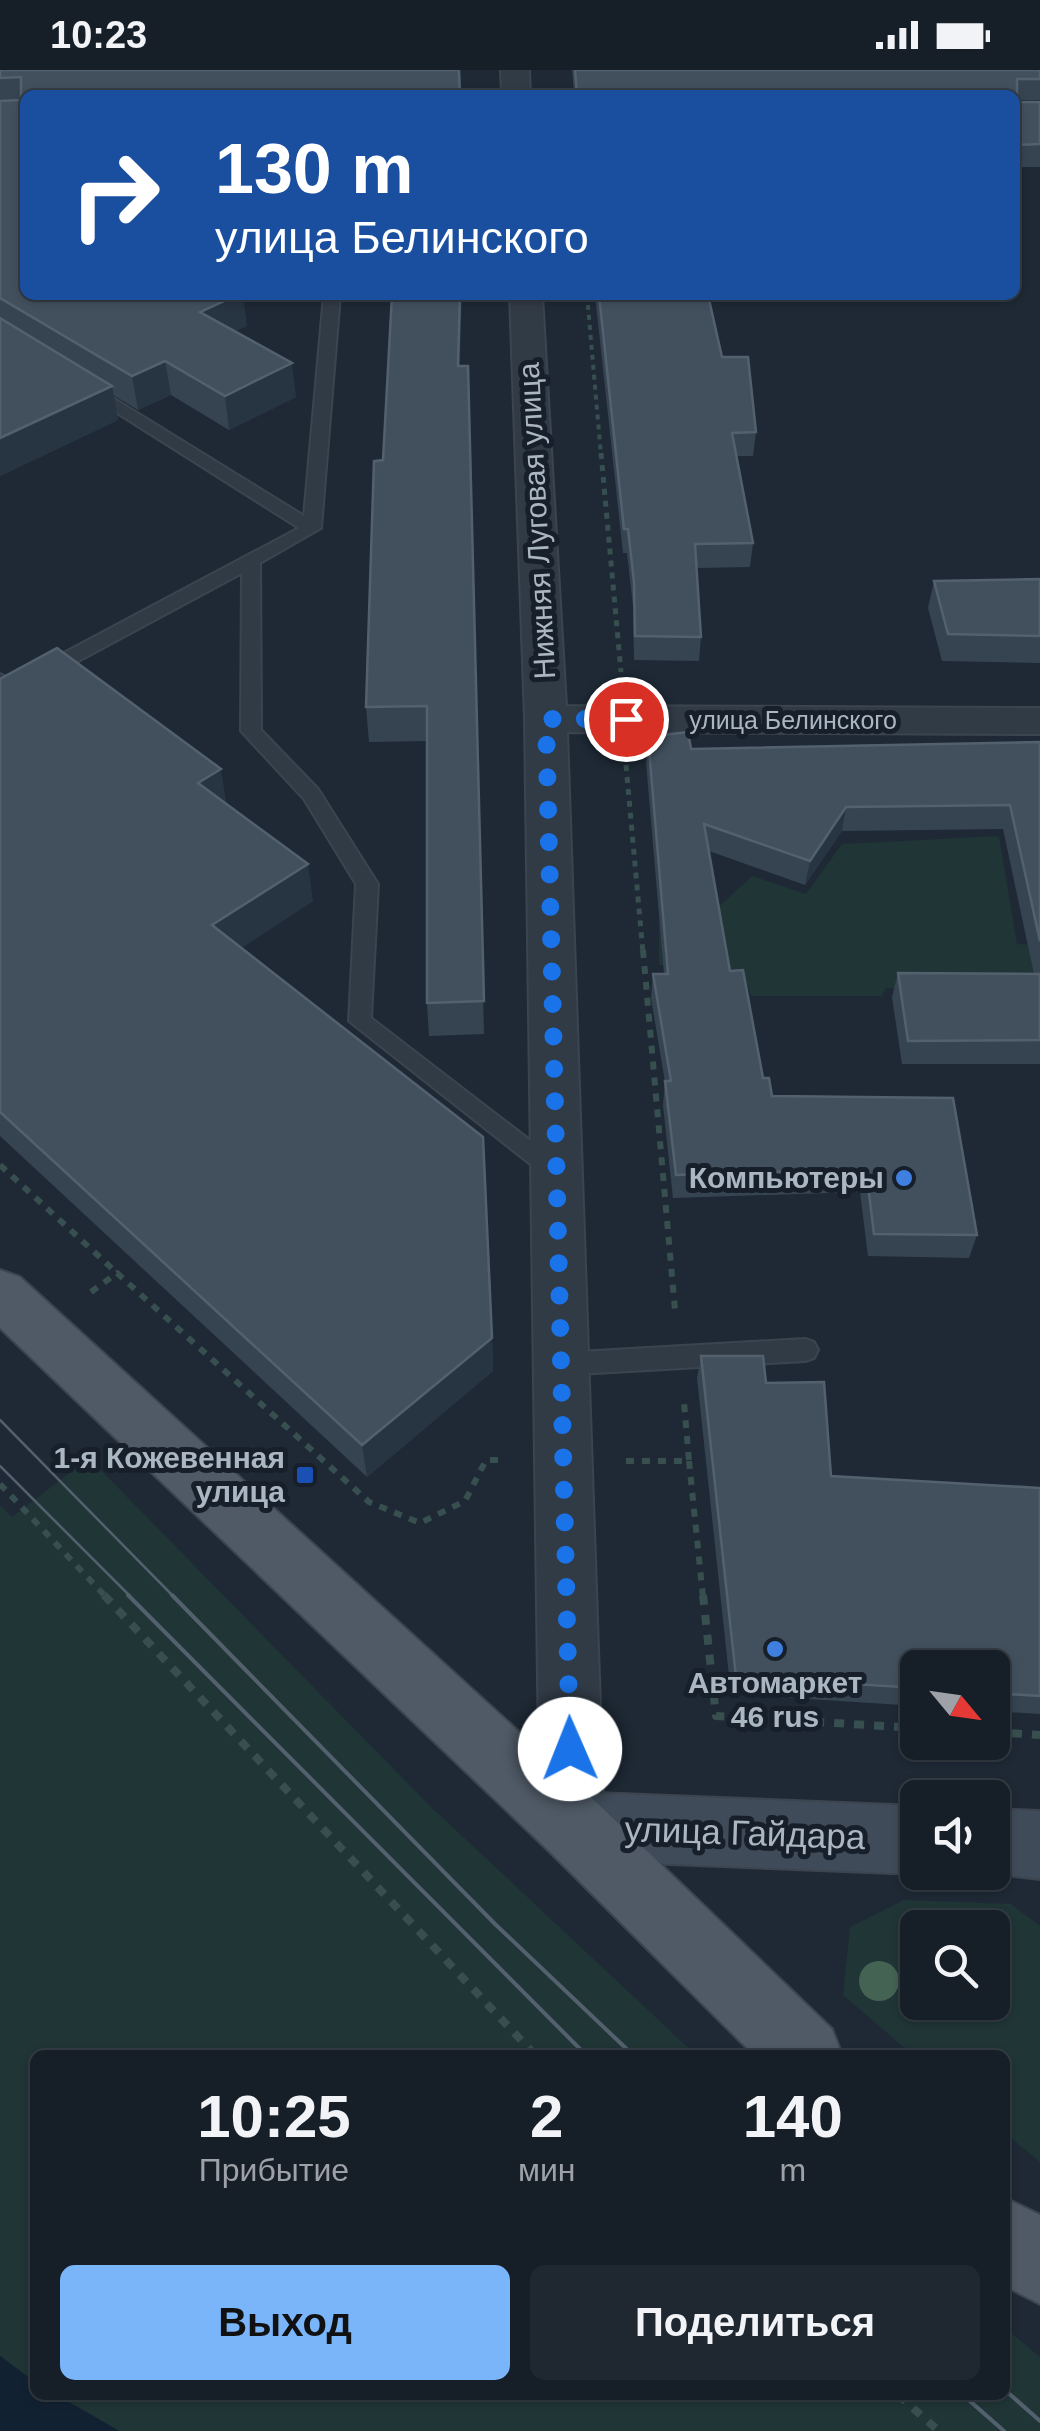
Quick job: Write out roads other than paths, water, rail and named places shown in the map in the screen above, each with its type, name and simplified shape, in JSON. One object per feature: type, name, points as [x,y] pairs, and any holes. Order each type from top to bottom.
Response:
[{"type":"main road","points":[[0,1293],[572,1826],[801,2050]]},
{"type":"main road","points":[[1010,2240],[1040,2265]]},
{"type":"street","name":"Нижняя Луговая улица","points":[[526,300],[546,719],[572,1826]]},
{"type":"street","name":"улица Белинского","points":[[546,719],[1040,721]]},
{"type":"street","name":"улица Гайдара","points":[[572,1826],[900,1839]]},
{"type":"street","points":[[1010,1844],[1040,1845]]},
{"type":"lane","points":[[312,528],[332,300]]},
{"type":"lane","points":[[66,375],[312,528]]},
{"type":"lane","points":[[0,680],[12,689],[312,528]]},
{"type":"lane","points":[[251,560],[251,731],[311,794],[367,884],[360,1021],[557,1175]]},
{"type":"lane","points":[[561,1364],[805,1350]]},
{"type":"water","points":[[0,2356],[30,2378],[30,2400],[66,2400],[119,2431],[0,2431]]},
{"type":"tram line","points":[[0,1420],[174,1597]]},
{"type":"tram line","points":[[0,1466],[131,1597]]},
{"type":"tram line","points":[[128,1595],[581,2050]]},
{"type":"tram line","points":[[172,1595],[495,1924],[628,2050]]},
{"type":"tram line","points":[[1010,2394],[1040,2421]]},
{"type":"tram line","points":[[969,2400],[1004,2431]]},
{"type":"place","name":"Компьютеры","points":[[904,1178]]},
{"type":"place","name":"1-я Кожевенная улица","points":[[305,1475]]},
{"type":"place","name":"Автомаркет 46 rus","points":[[775,1649]]}]
